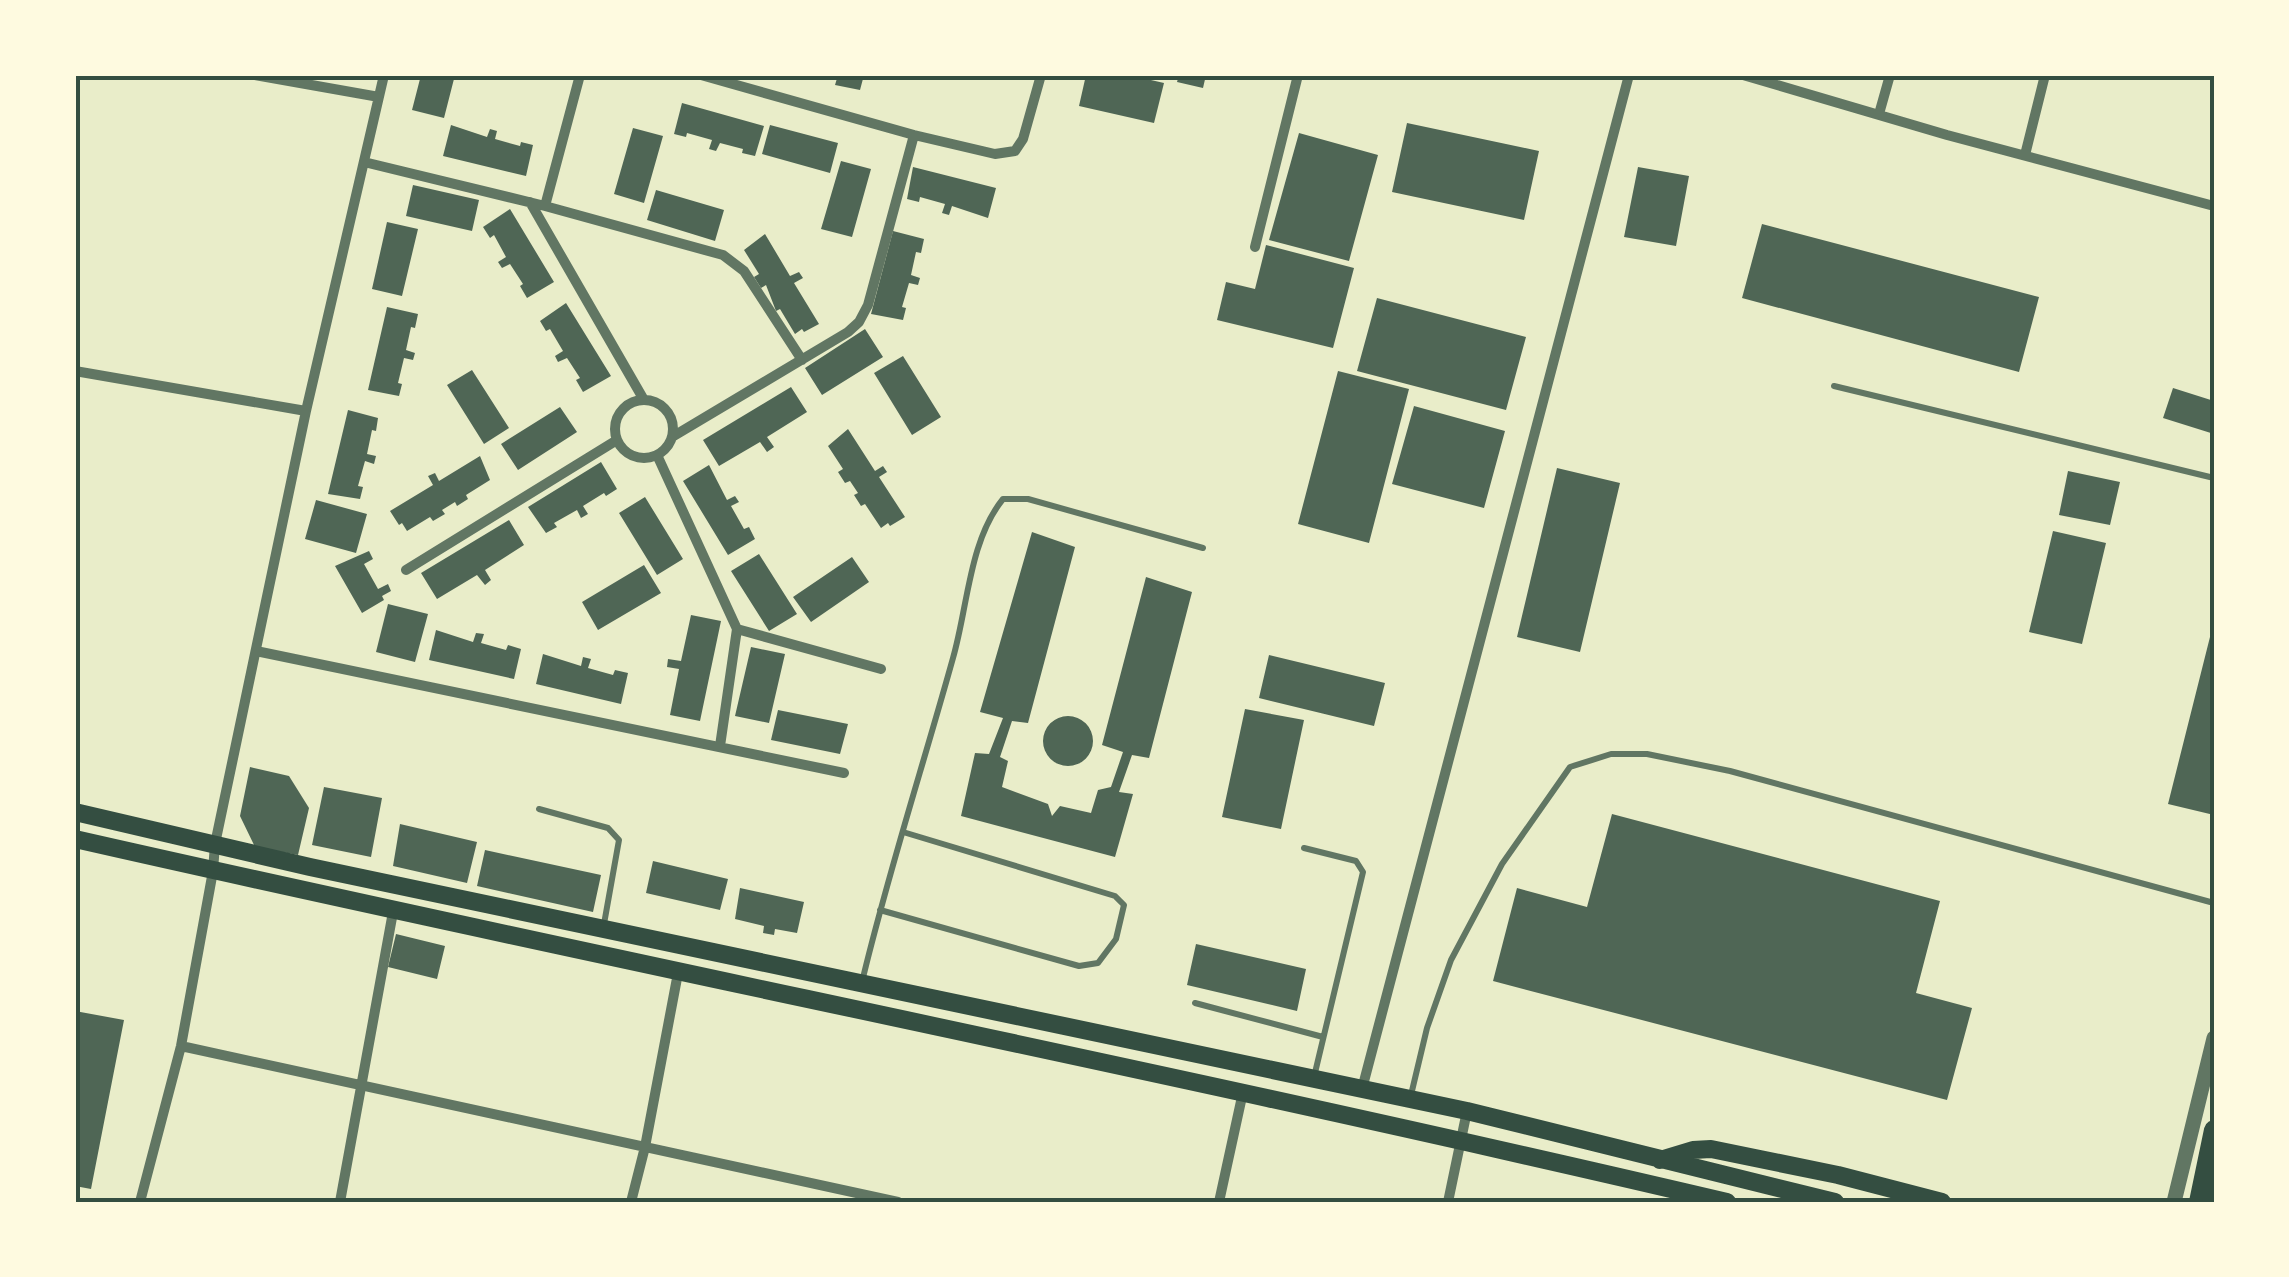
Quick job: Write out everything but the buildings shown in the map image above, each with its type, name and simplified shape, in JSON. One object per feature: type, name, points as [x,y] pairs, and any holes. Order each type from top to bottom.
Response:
[{"type":"highway","points":[[2199,1202],[2214,1130]]},
{"type":"main road","points":[[75,812],[603,930],[1467,1111],[1836,1202]]},
{"type":"main road","points":[[75,839],[393,912],[1461,1138],[1727,1202]]},
{"type":"main road","points":[[972,1035],[977,1008]]},
{"type":"main road","points":[[1659,1160],[1711,1149],[1838,1175],[1942,1202]]},
{"type":"street","points":[[255,75],[379,97]]},
{"type":"street","points":[[140,1202],[181,1046],[214,844],[306,411],[384,75]]},
{"type":"street","points":[[545,206],[580,75]]},
{"type":"street","points":[[701,75],[995,154],[1014,151],[1022,139],[1041,75]]},
{"type":"street","points":[[1255,247],[1298,75]]},
{"type":"street","points":[[1362,1089],[1629,75]]},
{"type":"street","points":[[1743,75],[2214,206]]},
{"type":"street","points":[[1880,114],[1890,75]]},
{"type":"street","points":[[2025,155],[2045,75]]},
{"type":"street","points":[[644,400],[624,408],[617,417],[616,440],[633,456],[658,455],[672,437],[859,322],[868,305],[914,135]]},
{"type":"street","points":[[364,162],[723,255],[744,271],[802,360]]},
{"type":"street","points":[[530,202],[644,400],[664,408],[673,427],[672,437]]},
{"type":"street","points":[[75,371],[306,411]]},
{"type":"street","points":[[406,570],[616,440]]},
{"type":"street","points":[[658,455],[737,629],[720,746]]},
{"type":"street","points":[[737,629],[882,669]]},
{"type":"street","points":[[256,651],[844,773]]},
{"type":"street","points":[[340,1202],[393,912]]},
{"type":"street","points":[[631,1202],[678,973]]},
{"type":"street","points":[[2174,1202],[2214,1038]]},
{"type":"street","points":[[181,1046],[898,1202]]},
{"type":"street","points":[[1219,1202],[1243,1092]]},
{"type":"street","points":[[1448,1202],[1467,1111]]},
{"type":"lane","points":[[1834,386],[2214,478]]},
{"type":"lane","points":[[862,984],[955,652],[981,538],[992,513],[1003,499],[1028,499],[1203,548]]},
{"type":"lane","points":[[1410,1099],[1427,1028],[1451,960],[1502,864],[1570,767],[1611,754],[1647,754],[1730,771],[2214,903]]},
{"type":"lane","points":[[540,809],[608,828],[616,834],[617,856],[603,930]]},
{"type":"lane","points":[[880,910],[1079,966],[1098,963],[1116,939],[1124,905],[1115,896],[903,832]]},
{"type":"lane","points":[[1304,848],[1356,860],[1363,872],[1314,1078]]},
{"type":"lane","points":[[1195,1003],[1323,1037]]}]
